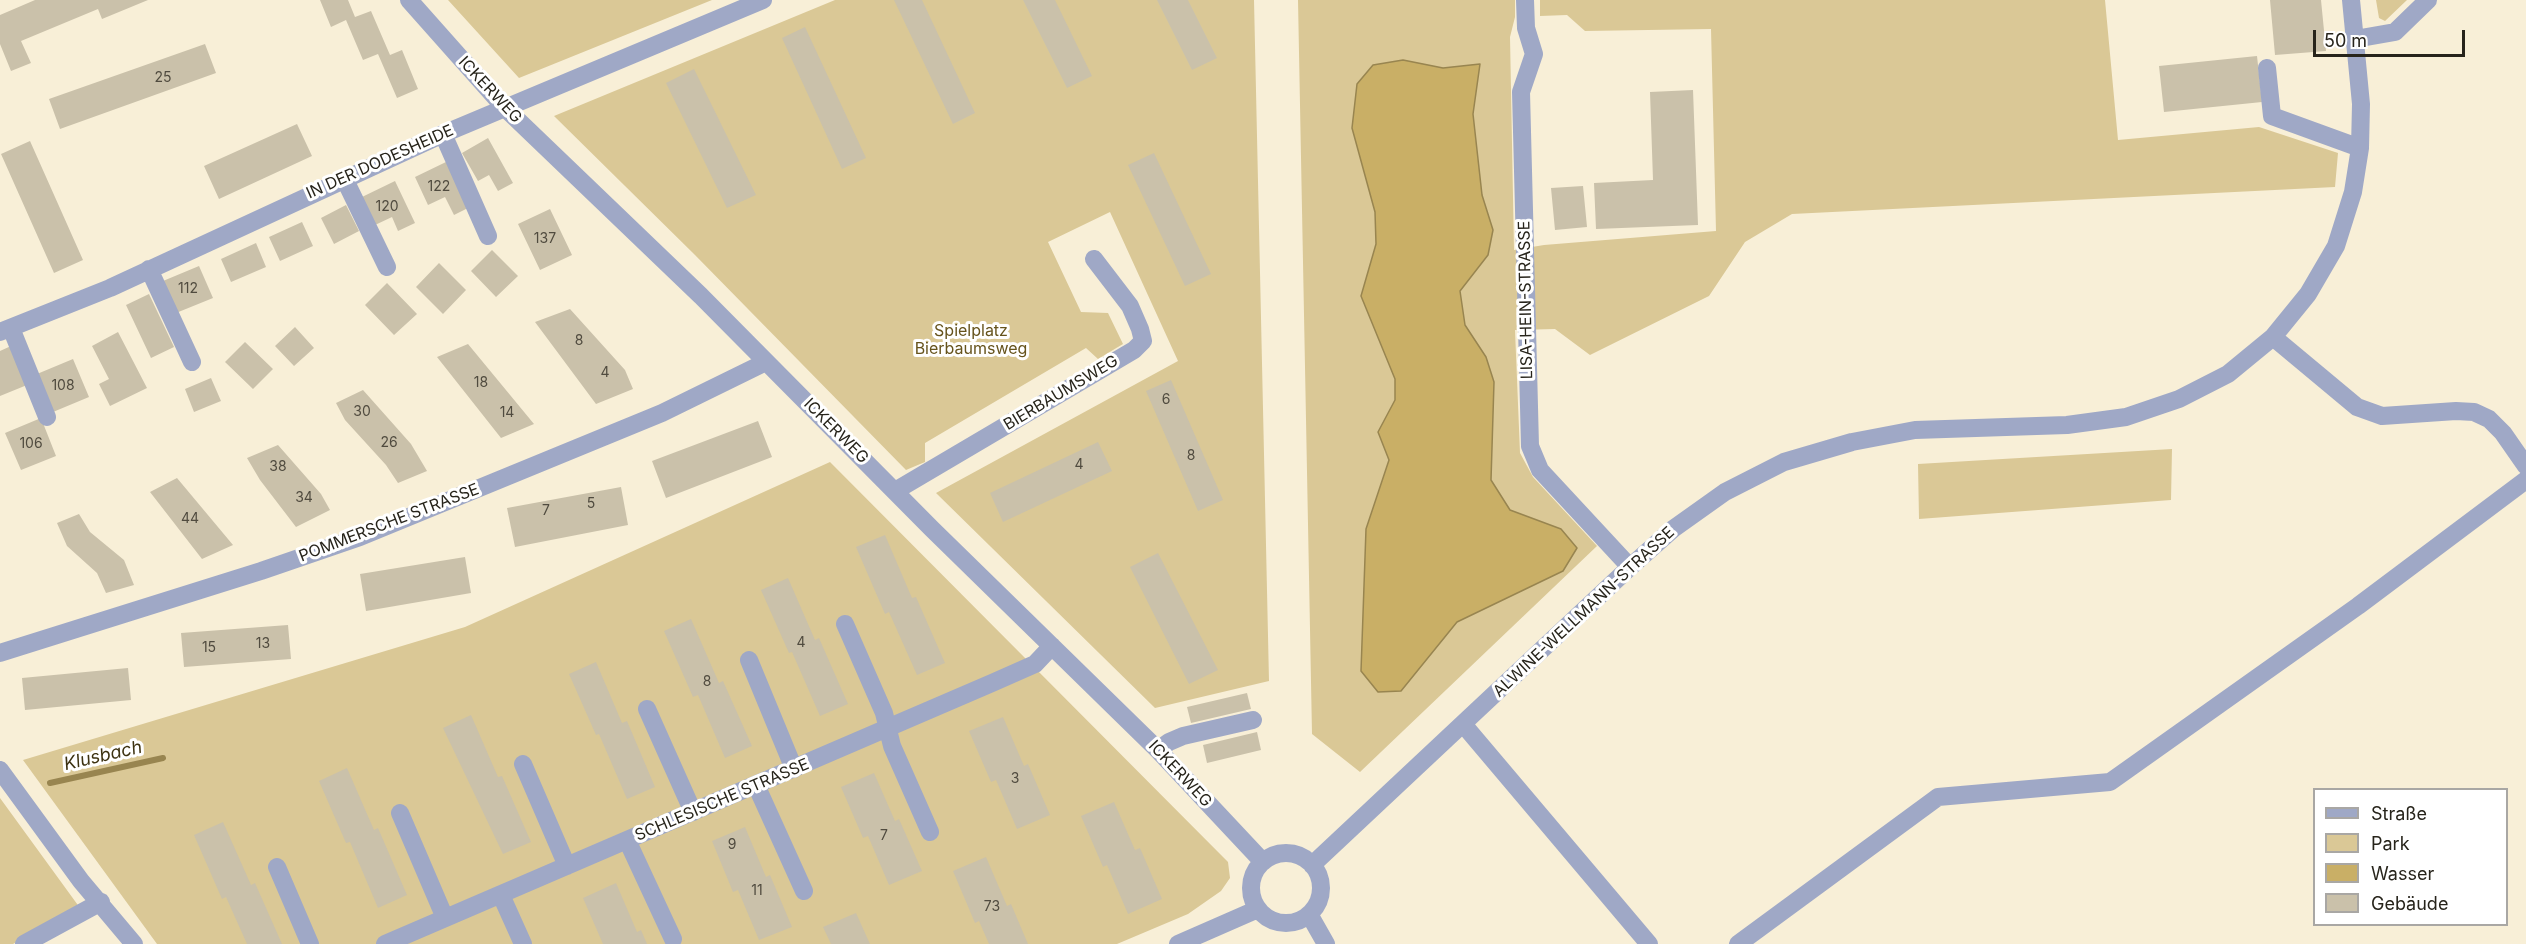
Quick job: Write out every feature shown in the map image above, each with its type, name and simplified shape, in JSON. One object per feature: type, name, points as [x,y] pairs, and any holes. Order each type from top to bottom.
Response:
[{"type":"street","name":"ICKERWEG","points":[[410,0],[504,107],[701,296],[1158,750],[1263,862]]},
{"type":"street","name":"IN DER DODESHEIDE","points":[[5,330],[149,269],[344,178],[504,107],[764,0]]},
{"type":"street","name":"LISA-HEIN-STRASSE","points":[[1525,0],[1526,28],[1534,54],[1521,92],[1530,446],[1540,470],[1630,567]]},
{"type":"street","name":"ALWINE-WELLMANN-STRASSE","points":[[1312,865],[1630,567],[1673,529],[1725,492],[1784,462],[1852,442],[1915,430],[2067,424],[2126,417],[2179,399],[2228,374],[2273,337],[2308,294],[2336,246],[2353,192],[2360,148],[2361,104],[2351,0]]},
{"type":"street","points":[[2355,39],[2395,32],[2428,0]]},
{"type":"street","points":[[2267,68],[2272,116],[2360,148]]},
{"type":"street","points":[[443,134],[488,236]]},
{"type":"street","points":[[344,178],[387,267]]},
{"type":"street","name":"BIERBAUMSWEG","points":[[895,491],[1134,350],[1143,341],[1130,306],[1094,259]]},
{"type":"street","points":[[149,269],[192,362]]},
{"type":"street","points":[[5,330],[46,417]]},
{"type":"street","points":[[2273,337],[2357,407],[2382,416],[2456,411],[2474,412],[2489,419],[2503,433],[2526,466]]},
{"type":"street","name":"POMMERSCHE STRASSE","points":[[0,653],[261,571],[360,537],[662,413],[766,362]]},
{"type":"street","points":[[1738,944],[1938,797],[2110,782],[2358,606],[2526,480]]},
{"type":"street","points":[[845,624],[884,713],[892,747],[930,832]]},
{"type":"street","name":"SCHLESISCHE STRASSE","points":[[385,944],[888,729],[1035,663],[1052,646]]},
{"type":"street","points":[[749,660],[794,769]]},
{"type":"street","points":[[647,709],[693,812]]},
{"type":"street","points":[[1158,750],[1183,736],[1253,720]]},
{"type":"street","points":[[1463,724],[1649,944]]},
{"type":"street","points":[[523,764],[567,866]]},
{"type":"street","points":[[0,770],[81,881],[134,944]]},
{"type":"street","points":[[756,785],[804,891]]},
{"type":"street","points":[[400,813],[446,918]]},
{"type":"street","points":[[627,840],[672,939]]},
{"type":"street","points":[[1290,853],[1301,856],[1312,865],[1321,883],[1317,905],[1309,914],[1299,920],[1277,922],[1266,917],[1258,909],[1251,888],[1253,876],[1263,862],[1278,854],[1290,853]]},
{"type":"street","points":[[277,867],[310,944]]},
{"type":"street","points":[[501,895],[523,944]]},
{"type":"street","points":[[24,944],[101,902]]},
{"type":"street","points":[[1178,944],[1258,909]]},
{"type":"street","points":[[1309,914],[1326,944]]},
{"type":"green space","points":[[448,0],[712,0],[519,78]]},
{"type":"green space","name":"Spielplatz Bierbaumsweg","points":[[835,0],[1254,0],[1269,681],[1155,708],[936,493],[1178,361],[1110,212],[1048,242],[1081,312],[1108,313],[1123,344],[1098,359],[1086,348],[925,443],[925,462],[906,470],[695,255],[554,116]]},
{"type":"green space","points":[[1298,0],[1515,0],[1515,17],[1510,37],[1514,250],[1544,245],[1716,231],[1711,29],[1585,31],[1567,15],[1540,16],[1540,0],[2105,0],[2118,140],[2259,127],[2338,153],[2335,187],[1792,214],[1745,242],[1709,296],[1590,355],[1555,329],[1515,330],[1520,453],[1533,477],[1597,546],[1360,772],[1312,734]]},
{"type":"green space","points":[[2376,0],[2407,0],[2385,21],[2379,18]]},
{"type":"green space","points":[[2172,449],[2171,500],[1919,519],[1918,464]]},
{"type":"green space","points":[[830,462],[1228,862],[1230,878],[1221,891],[1188,914],[1117,944],[157,944],[23,760],[465,627]]},
{"type":"green space","points":[[0,798],[80,908],[13,944],[0,944]]},
{"type":"water","points":[[1403,60],[1443,68],[1480,64],[1473,114],[1482,195],[1493,230],[1488,255],[1460,291],[1465,325],[1486,357],[1494,382],[1491,480],[1510,510],[1561,529],[1577,548],[1563,571],[1457,622],[1401,691],[1378,692],[1361,671],[1366,529],[1389,460],[1378,432],[1395,400],[1395,379],[1361,296],[1376,244],[1375,212],[1352,128],[1357,84],[1373,65]]},
{"type":"building","points":[[35,0],[148,0],[102,19],[98,9],[21,41],[31,63],[11,71],[0,44],[0,15]]},
{"type":"building","points":[[320,0],[348,0],[355,17],[371,11],[390,55],[402,50],[418,89],[397,98],[378,54],[363,60],[346,20],[331,27]]},
{"type":"building","points":[[894,0],[922,0],[975,113],[953,124]]},
{"type":"building","points":[[1023,0],[1055,0],[1092,76],[1067,88]]},
{"type":"building","points":[[1157,0],[1188,0],[1217,58],[1192,70]]},
{"type":"building","points":[[2270,0],[2321,0],[2326,51],[2275,55]]},
{"type":"building","points":[[805,27],[866,158],[842,169],[782,38]]},
{"type":"building","points":[[205,44],[216,73],[60,129],[49,99]]},
{"type":"building","points":[[2257,56],[2262,102],[2164,112],[2159,66]]},
{"type":"building","points":[[694,69],[756,195],[727,208],[666,83]]},
{"type":"building","points":[[1693,90],[1698,225],[1596,229],[1594,183],[1653,180],[1650,92]]},
{"type":"building","points":[[297,124],[312,156],[219,199],[204,166]]},
{"type":"building","points":[[488,138],[513,183],[498,191],[489,175],[478,181],[462,153]]},
{"type":"building","points":[[30,141],[83,260],[54,273],[1,154]]},
{"type":"building","points":[[1154,153],[1211,274],[1185,286],[1128,165]]},
{"type":"building","points":[[446,162],[468,208],[454,215],[445,197],[428,205],[415,177]]},
{"type":"building","points":[[395,181],[415,223],[398,231],[392,217],[375,225],[362,197]]},
{"type":"building","points":[[1583,186],[1587,227],[1555,230],[1551,188]]},
{"type":"building","points":[[346,205],[359,231],[334,244],[321,218]]},
{"type":"building","points":[[550,209],[572,255],[540,270],[518,224]]},
{"type":"building","points":[[302,222],[313,246],[280,261],[269,237]]},
{"type":"building","points":[[256,243],[266,267],[231,282],[221,259]]},
{"type":"building","points":[[492,250],[518,276],[496,297],[471,271]]},
{"type":"building","points":[[439,263],[466,290],[443,314],[416,287]]},
{"type":"building","points":[[199,266],[213,298],[176,313],[163,281]]},
{"type":"building","points":[[387,283],[417,314],[394,335],[365,305]]},
{"type":"building","points":[[149,294],[174,347],[151,358],[126,305]]},
{"type":"building","points":[[570,309],[625,370],[633,389],[596,404],[535,322]]},
{"type":"building","points":[[295,327],[314,348],[294,366],[275,346]]},
{"type":"building","points":[[118,332],[147,388],[110,406],[99,384],[109,379],[92,346]]},
{"type":"building","points":[[245,342],[273,369],[253,389],[225,362]]},
{"type":"building","points":[[468,344],[534,424],[501,438],[437,357]]},
{"type":"building","points":[[11,346],[27,385],[0,396],[0,351]]},
{"type":"building","points":[[73,359],[89,397],[53,412],[37,374]]},
{"type":"building","points":[[211,378],[221,401],[194,412],[185,389]]},
{"type":"building","points":[[1171,380],[1223,500],[1198,511],[1146,391]]},
{"type":"building","points":[[363,390],[411,444],[427,471],[398,483],[386,465],[345,420],[336,403]]},
{"type":"building","points":[[41,418],[56,456],[21,470],[5,433]]},
{"type":"building","points":[[758,421],[772,457],[666,498],[652,461]]},
{"type":"building","points":[[1098,442],[1112,471],[1003,522],[990,493]]},
{"type":"building","points":[[278,445],[321,494],[330,510],[296,527],[260,480],[247,458]]},
{"type":"building","points":[[177,478],[233,545],[202,559],[150,492]]},
{"type":"building","points":[[621,487],[628,525],[515,547],[507,508]]},
{"type":"building","points":[[79,514],[90,532],[124,560],[134,585],[106,593],[97,573],[67,546],[57,523]]},
{"type":"building","points":[[885,535],[912,598],[916,597],[945,663],[917,675],[889,612],[885,614],[856,547]]},
{"type":"building","points":[[1158,553],[1218,670],[1189,684],[1130,567]]},
{"type":"building","points":[[465,557],[471,593],[366,611],[360,574]]},
{"type":"building","points":[[788,578],[815,640],[819,638],[848,704],[820,716],[761,590]]},
{"type":"building","points":[[691,619],[719,683],[723,681],[752,746],[725,758],[698,695],[693,697],[664,631]]},
{"type":"building","points":[[288,625],[291,659],[184,667],[181,633]]},
{"type":"building","points":[[596,662],[622,723],[627,721],[655,787],[627,799],[599,734],[596,735],[569,674]]},
{"type":"building","points":[[128,668],[131,700],[25,710],[22,678]]},
{"type":"building","points":[[1247,693],[1251,709],[1191,723],[1187,707]]},
{"type":"building","points":[[471,715],[498,777],[502,776],[531,842],[503,854],[443,728]]},
{"type":"building","points":[[1003,717],[1024,766],[1028,764],[1050,815],[1017,829],[996,780],[991,782],[969,731]]},
{"type":"building","points":[[1257,732],[1261,750],[1207,763],[1203,745]]},
{"type":"building","points":[[347,768],[374,830],[378,828],[407,895],[378,908],[350,842],[346,843],[319,781]]},
{"type":"building","points":[[874,773],[895,821],[899,819],[922,871],[889,885],[868,836],[863,838],[841,787]]},
{"type":"building","points":[[1114,802],[1135,850],[1140,848],[1162,899],[1128,914],[1107,865],[1103,867],[1081,816]]},
{"type":"building","points":[[223,822],[251,885],[255,883],[282,944],[247,944],[226,897],[222,899],[194,835]]},
{"type":"building","points":[[745,827],[766,877],[770,875],[792,927],[759,940],[738,890],[733,892],[712,841]]},
{"type":"building","points":[[986,857],[1007,906],[1011,904],[1028,944],[989,944],[979,921],[975,923],[953,871]]},
{"type":"building","points":[[616,883],[637,932],[641,930],[647,944],[603,944],[583,898]]},
{"type":"building","points":[[856,913],[870,944],[831,944],[823,927]]},
{"type":"waterway","name":"Klusbach","points":[[50,783],[163,758]]}]
